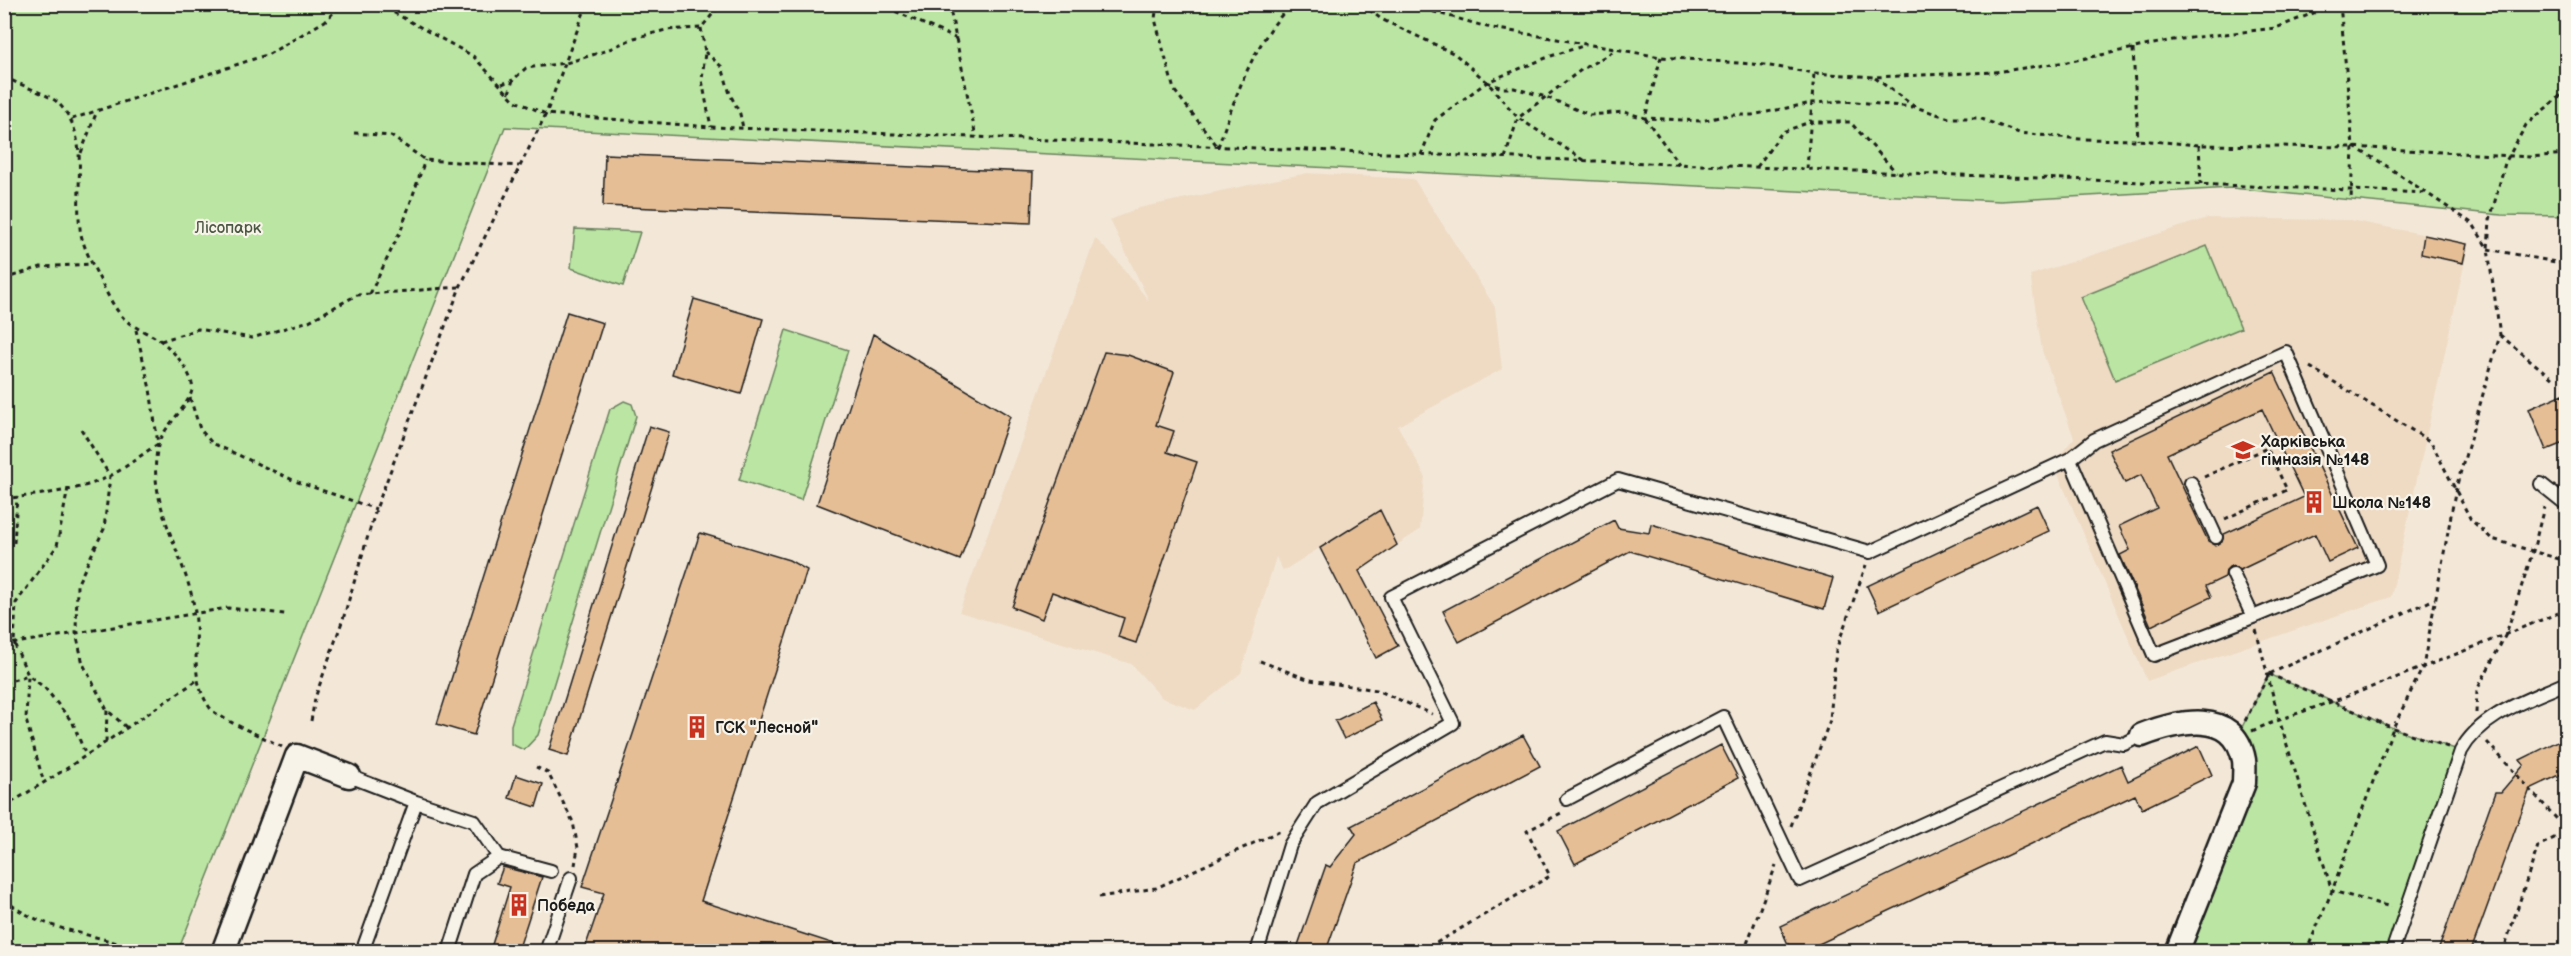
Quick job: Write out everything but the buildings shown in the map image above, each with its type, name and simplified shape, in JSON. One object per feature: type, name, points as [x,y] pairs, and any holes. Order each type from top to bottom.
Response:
[{"type":"street","points":[[2142,735],[2189,721],[2215,724],[2236,739],[2244,759],[2244,783],[2177,951]]},
{"type":"street","points":[[223,951],[297,756],[349,776]]},
{"type":"lane","points":[[1257,951],[1290,845],[1317,803],[1453,723],[1391,597],[1618,480],[1870,552],[2070,459],[2094,440],[2286,352],[2377,565],[2253,617],[2154,655],[2070,459]]},
{"type":"lane","points":[[2191,483],[2213,532]]},
{"type":"lane","points":[[2545,487],[2566,504]]},
{"type":"lane","points":[[2233,574],[2253,617]]},
{"type":"lane","points":[[2392,951],[2461,751],[2475,729],[2496,716],[2566,682]]},
{"type":"lane","points":[[1568,804],[1723,717],[1800,880],[2105,741],[2124,744],[2142,735]]},
{"type":"lane","points":[[349,776],[474,821],[500,857],[551,871]]},
{"type":"lane","points":[[362,951],[417,802]]},
{"type":"lane","points":[[449,951],[474,874],[500,857]]},
{"type":"lane","points":[[546,951],[571,878]]},
{"type":"path","points":[[72,118],[270,54],[325,21],[342,4]]},
{"type":"path","points":[[378,4],[472,56],[502,84],[515,101],[546,114],[711,127],[2428,193]]},
{"type":"path","points":[[310,721],[315,698],[344,616],[376,508],[460,287],[546,114],[587,4]]},
{"type":"path","points":[[502,84],[513,80],[526,69],[566,63],[605,51],[634,38],[666,30],[701,28],[721,4]]},
{"type":"path","points":[[879,4],[957,39]]},
{"type":"path","points":[[950,4],[976,137]]},
{"type":"path","points":[[1157,4],[1155,19],[1174,90],[1218,147]]},
{"type":"path","points":[[1218,147],[1243,76],[1282,14],[1292,4]]},
{"type":"path","points":[[1362,4],[1382,19],[1455,54],[1487,82],[1518,118],[1585,161]]},
{"type":"path","points":[[1407,4],[1487,27],[1661,57],[1874,77],[1995,72],[2067,62],[2173,40],[2276,28],[2338,4],[2353,147],[2351,200]]},
{"type":"path","points":[[701,28],[705,52],[702,80],[711,127]]},
{"type":"path","points":[[1421,154],[1435,120],[1487,82],[1551,56],[1588,45]]},
{"type":"path","points":[[2133,48],[2138,140]]},
{"type":"path","points":[[1505,158],[1518,118],[1581,70],[1617,50]]},
{"type":"path","points":[[705,52],[722,67],[743,128]]},
{"type":"path","points":[[1661,57],[1646,118],[1679,164]]},
{"type":"path","points":[[1807,169],[1814,73]]},
{"type":"path","points":[[4,77],[56,100],[72,118],[81,154]]},
{"type":"path","points":[[1874,77],[1915,107]]},
{"type":"path","points":[[509,93],[513,80]]},
{"type":"path","points":[[1487,82],[1502,88],[1525,90],[1590,116],[1623,112],[1646,118],[1701,121],[1728,115],[1752,115],[1812,103],[1844,101],[1915,107],[1949,118],[1979,118],[2019,133],[2080,139],[2138,140],[2199,145],[2353,147],[2509,156],[2566,154]]},
{"type":"path","points":[[2306,951],[2332,891],[2393,728],[2423,667],[2456,488],[2500,335],[2488,249],[2490,220],[2505,163],[2526,125],[2566,91]]},
{"type":"path","points":[[4,499],[68,488],[110,476],[158,444],[169,422],[190,398],[193,386],[185,368],[161,341],[136,330],[120,314],[93,264],[80,229],[78,191],[81,154],[98,110]]},
{"type":"path","points":[[1757,167],[1782,132],[1810,122],[1850,122],[1897,173]]},
{"type":"path","points":[[354,132],[392,136],[425,160],[519,166]]},
{"type":"path","points":[[2199,145],[2201,184]]},
{"type":"path","points":[[2353,147],[2473,224],[2488,249],[2566,264]]},
{"type":"path","points":[[370,294],[401,230],[425,160]]},
{"type":"path","points":[[4,279],[41,267],[93,264]]},
{"type":"path","points":[[161,341],[198,329],[252,338],[309,321],[357,295],[460,287]]},
{"type":"path","points":[[136,330],[150,390],[158,444],[155,474],[163,514],[183,562],[195,612],[196,681],[212,712],[273,742]]},
{"type":"path","points":[[2500,335],[2553,379]]},
{"type":"path","points":[[2286,352],[2431,442],[2470,520],[2492,538],[2566,561]]},
{"type":"path","points":[[190,398],[200,429],[212,443],[295,481],[376,508]]},
{"type":"path","points":[[81,429],[110,476],[104,529],[77,585],[76,633],[83,664],[107,710],[128,728]]},
{"type":"path","points":[[2191,483],[2267,448],[2287,490],[2213,532]]},
{"type":"path","points":[[2503,951],[2538,846],[2566,830],[2475,729],[2477,690],[2506,634],[2533,551],[2545,487]]},
{"type":"path","points":[[44,783],[26,720],[28,675],[14,643],[16,603],[57,546],[68,488]]},
{"type":"path","points":[[14,543],[17,497]]},
{"type":"path","points":[[1744,951],[1830,720],[1836,650],[1870,552]]},
{"type":"path","points":[[2236,739],[2269,674],[2435,599]]},
{"type":"path","points":[[4,645],[228,608],[285,614]]},
{"type":"path","points":[[2236,739],[2279,719],[2333,702],[2566,609]]},
{"type":"path","points":[[2253,617],[2279,719],[2332,891]]},
{"type":"path","points":[[1260,661],[1310,680],[1377,690],[1453,723]]},
{"type":"path","points":[[2269,674],[2393,728],[2461,751]]},
{"type":"path","points":[[4,683],[28,675]]},
{"type":"path","points":[[28,675],[45,688],[73,723],[86,756]]},
{"type":"path","points":[[4,807],[86,756],[196,681]]},
{"type":"path","points":[[106,742],[107,710]]},
{"type":"path","points":[[536,767],[548,773],[573,822],[578,848],[571,878]]},
{"type":"path","points":[[1421,951],[1550,876],[1527,831],[1568,804]]},
{"type":"path","points":[[1099,897],[1156,888],[1308,818]]},
{"type":"path","points":[[2332,891],[2406,912]]},
{"type":"path","points":[[4,899],[17,910],[51,925],[142,951]]},
{"type":"shaded area","points":[[1307,173],[1414,179],[1495,307],[1502,369],[1398,426],[1425,476],[1420,530],[1397,545],[1380,510],[1283,571],[1276,557],[1241,673],[1195,710],[1162,698],[1131,664],[959,612],[1095,238],[1116,259],[1149,301],[1110,220],[1138,208]]},
{"type":"shaded area","name":"Харківська гімназія №148","points":[[2207,218],[2350,220],[2469,243],[2391,597],[2147,681],[2053,463],[2074,438],[2042,351],[2030,275]]},
{"type":"green space","name":"Лісопарк","points":[[5,4],[2566,5],[2566,216],[2501,215],[2232,188],[2000,201],[505,127],[178,951],[5,951]]},
{"type":"green space","points":[[575,229],[640,232],[623,286],[571,268]]},
{"type":"green space","points":[[2207,246],[2241,328],[2115,380],[2081,297]]},
{"type":"green space","points":[[786,330],[848,350],[801,500],[739,480]]},
{"type":"green space","points":[[624,401],[632,404],[636,416],[538,735],[524,750],[511,744],[511,725],[610,409]]},
{"type":"green space","points":[[2269,674],[2393,728],[2461,751],[2392,951],[2177,952],[2244,783],[2236,739]]},
{"type":"place","name":"Харківська гімназія №148","points":[[2243,450]]},
{"type":"place","name":"Школа №148","points":[[2314,502]]},
{"type":"place","name":"ГСК \"Лесной\"","points":[[697,727]]},
{"type":"place","name":"Победа","points":[[519,905]]}]
